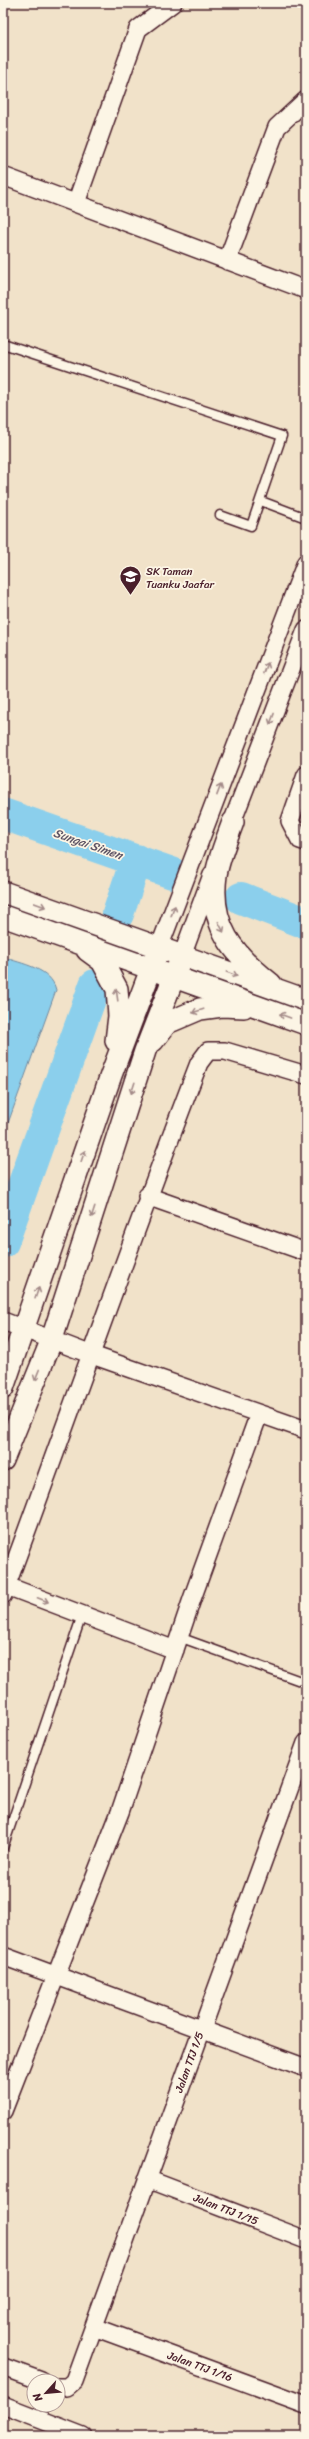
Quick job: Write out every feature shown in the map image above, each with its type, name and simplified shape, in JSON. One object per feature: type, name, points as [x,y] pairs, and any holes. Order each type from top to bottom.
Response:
[{"type":"street","points":[[76,203],[138,29],[173,3]]},
{"type":"street","points":[[227,261],[277,127],[306,100]]},
{"type":"street","points":[[3,176],[306,290]]},
{"type":"street","points":[[3,1388],[110,1075],[306,562]]},
{"type":"street","points":[[3,1460],[52,1339],[145,1051],[306,630]]},
{"type":"street","points":[[306,775],[290,821],[300,840],[306,842]]},
{"type":"street","points":[[233,822],[216,874],[215,912],[220,927],[236,950],[258,973],[281,991]]},
{"type":"street","points":[[3,892],[306,1000]]},
{"type":"street","points":[[3,916],[306,1024]]},
{"type":"street","points":[[74,941],[102,961],[117,989],[119,1016],[110,1075]]},
{"type":"street","points":[[145,1051],[167,1023],[200,1009],[222,1006],[264,1009]]},
{"type":"street","points":[[177,1643],[5,1591],[92,1355],[147,1196],[199,1063],[208,1051],[225,1051],[306,1075]]},
{"type":"street","points":[[147,1196],[306,1252]]},
{"type":"street","points":[[3,1321],[92,1355],[306,1430]]},
{"type":"street","points":[[3,2111],[120,1812],[177,1643],[259,1414]]},
{"type":"street","name":"Jalan TTJ 1/5","points":[[66,2387],[74,2382],[201,2029],[303,1763],[306,1743]]},
{"type":"street","points":[[3,1956],[306,2068]]},
{"type":"street","name":"Jalan TTJ 1/15","points":[[147,2179],[306,2240]]},
{"type":"street","name":"Jalan TTJ 1/16","points":[[94,2327],[306,2405]]},
{"type":"street","points":[[3,2367],[26,2375]]},
{"type":"street","points":[[3,2405],[83,2436]]},
{"type":"lane","points":[[3,344],[282,436],[261,501],[251,526],[220,515]]},
{"type":"lane","points":[[261,501],[306,518]]},
{"type":"lane","points":[[3,1848],[82,1615]]},
{"type":"lane","points":[[177,1643],[306,1683]]},
{"type":"water","points":[[3,957],[35,968],[42,972],[53,983],[56,990],[3,1137]]},
{"type":"waterway","name":"Sungai Simen","points":[[3,814],[172,873]]},
{"type":"waterway","points":[[118,914],[136,860]]},
{"type":"waterway","name":"Sungai Simen","points":[[241,898],[306,923]]},
{"type":"waterway","points":[[3,1242],[95,985]]},
{"type":"place","name":"SK Taman Tuanku Jaafar","points":[[131,596]]}]
